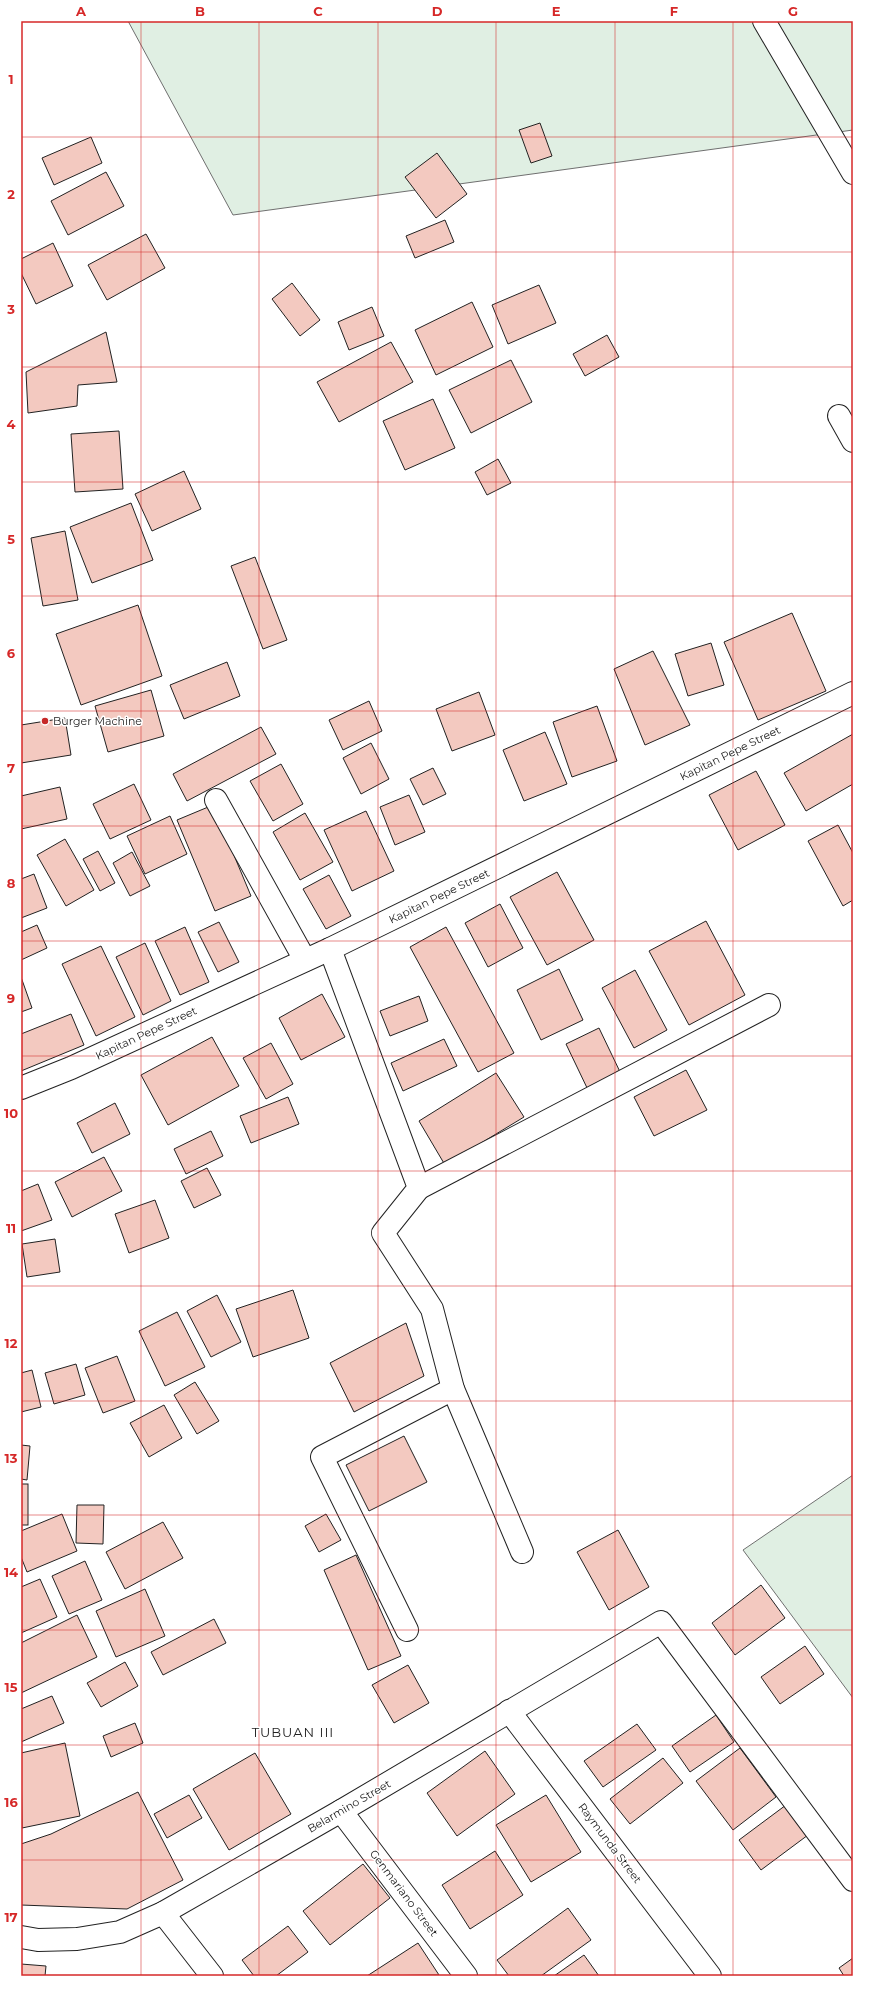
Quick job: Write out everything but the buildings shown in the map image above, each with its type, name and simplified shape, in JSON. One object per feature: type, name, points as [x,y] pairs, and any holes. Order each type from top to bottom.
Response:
[{"type":"street","points":[[764,21],[853,173]]},
{"type":"street","points":[[839,416],[853,441]]},
{"type":"street","name":"Kapitan Pepe Street","points":[[21,1088],[78,1065],[330,949],[853,693]]},
{"type":"street","points":[[216,800],[305,960]]},
{"type":"street","points":[[330,949],[418,1188]]},
{"type":"street","points":[[522,1552],[453,1389],[432,1309],[383,1233],[418,1188],[769,1005]]},
{"type":"street","points":[[408,1630],[322,1457],[453,1389]]},
{"type":"street","name":"Belarmino Street","points":[[21,1937],[38,1940],[77,1940],[120,1932],[163,1912],[341,1811],[661,1622],[853,1880]]},
{"type":"street","name":"Raymunda Street","points":[[509,1711],[710,1976]]},
{"type":"street","name":"Genmariano Street","points":[[341,1811],[466,1976]]},
{"type":"street","points":[[163,1912],[211,1976]]},
{"type":"green space","points":[[128,21],[853,21],[853,130],[233,215]]},
{"type":"green space","points":[[853,1475],[853,1698],[743,1550]]},
{"type":"place","name":"Burger Machine","points":[[45,721]]},
{"type":"district","name":"TUBUAN III","points":[[293,1732]]}]
